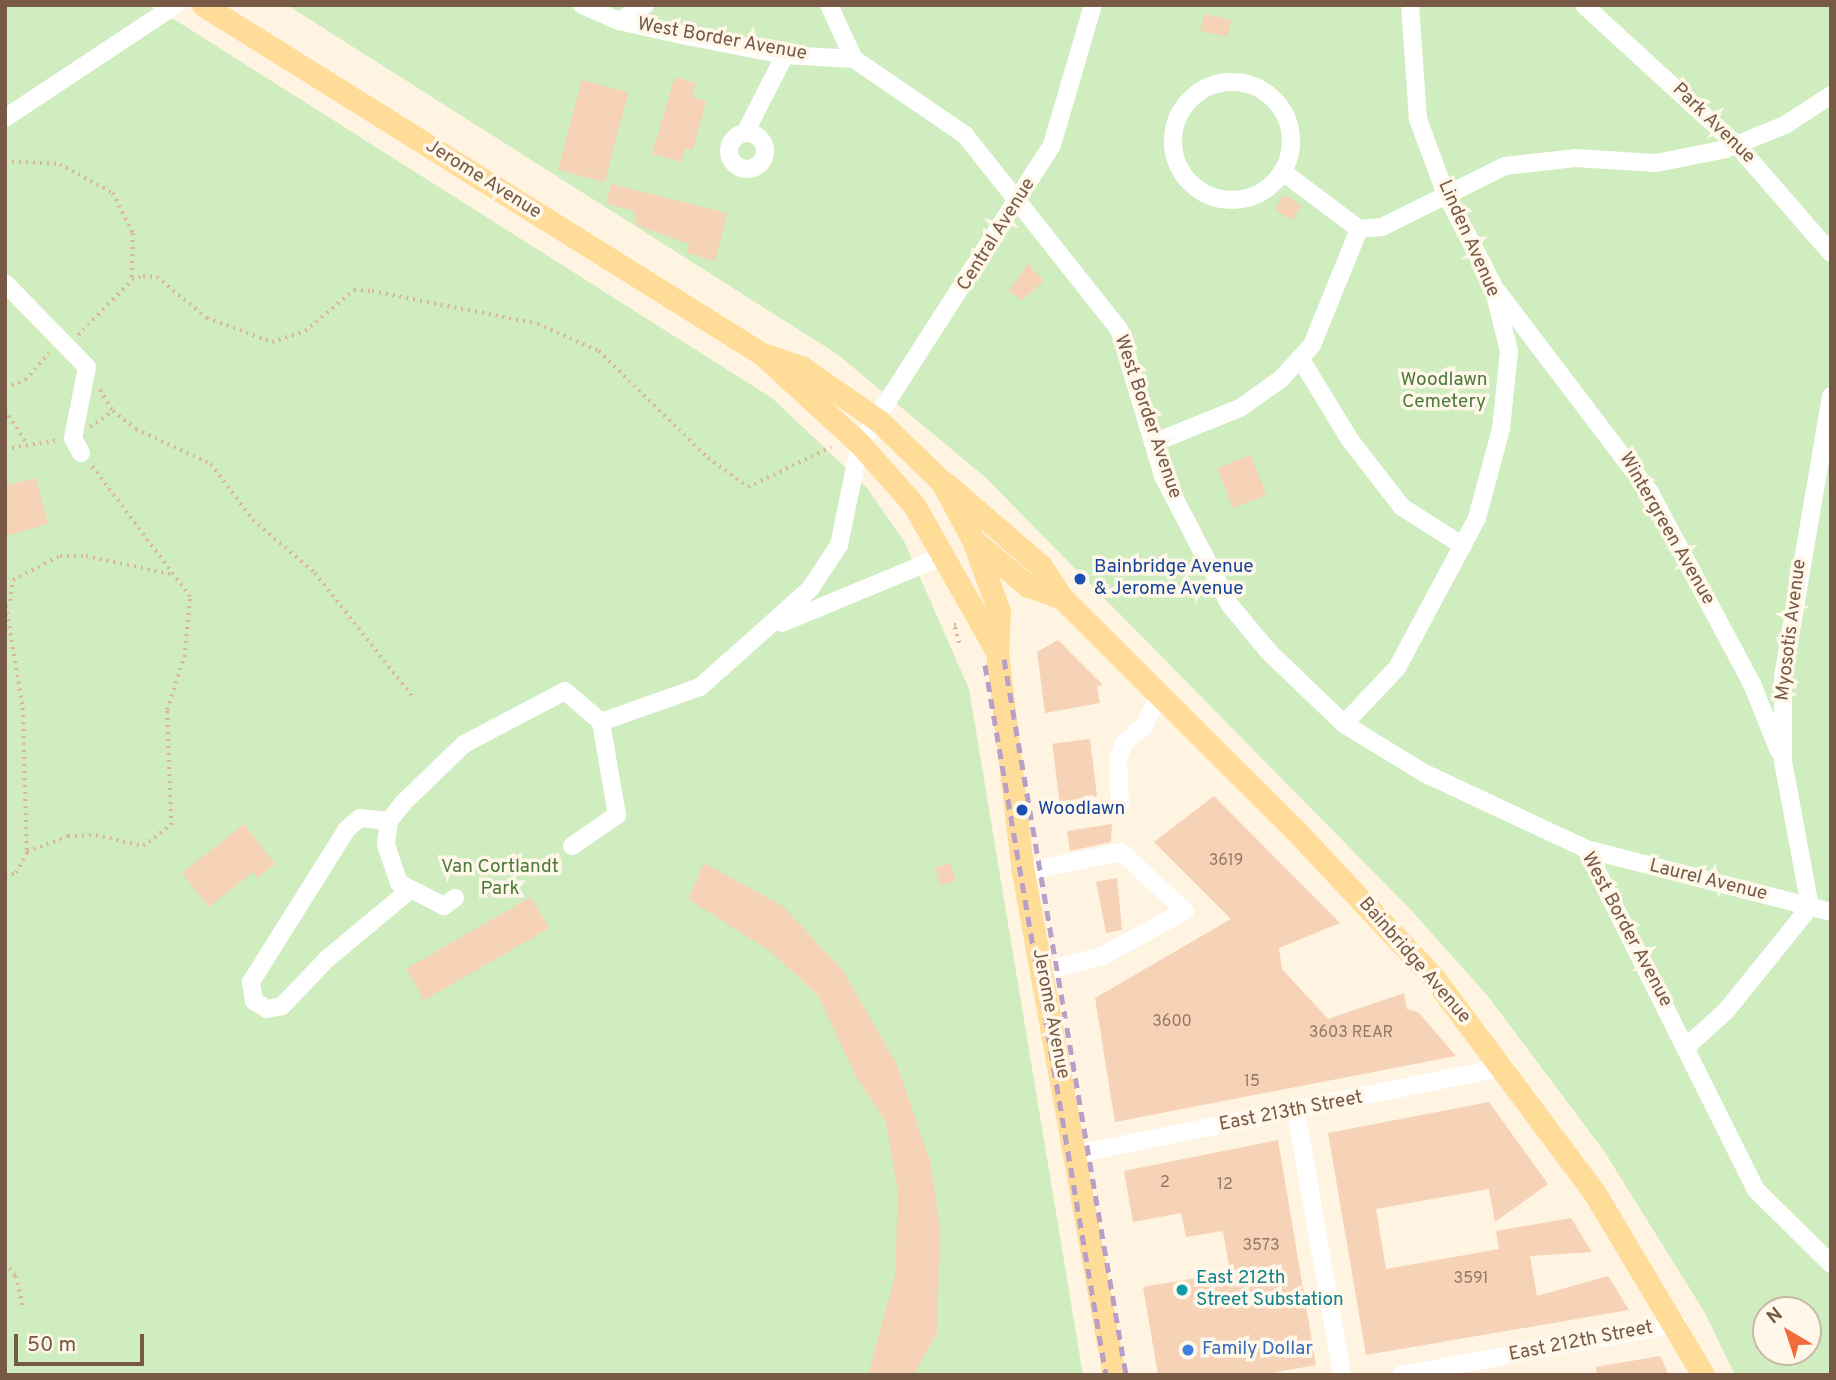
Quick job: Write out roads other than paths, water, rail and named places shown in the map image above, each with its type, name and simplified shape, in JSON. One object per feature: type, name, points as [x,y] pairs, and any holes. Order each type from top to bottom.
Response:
[{"type":"main road","name":"Jerome Avenue","points":[[203,5],[762,354],[860,444],[914,505],[997,652]]},
{"type":"main road","name":"Jerome Avenue","points":[[762,354],[801,367],[879,421],[942,482],[973,540],[999,611],[997,652],[1023,872],[1077,1154],[1114,1375]]},
{"type":"main road","name":"Bainbridge Avenue","points":[[942,482],[1041,566],[1062,598],[1433,977],[1504,1068],[1594,1192],[1677,1324],[1703,1375]]},
{"type":"main road","name":"Bainbridge Avenue","points":[[973,540],[1028,586],[1062,598]]},
{"type":"main road","points":[[944,556],[973,540]]},
{"type":"street","points":[[5,118],[176,5]]},
{"type":"street","name":"West Border Avenue","points":[[582,5],[609,14],[785,55],[855,59],[965,135],[1020,201],[1044,240],[1119,329],[1153,443],[1185,524],[1230,604],[1268,651],[1344,724],[1424,773],[1586,849],[1687,1046],[1756,1190],[1831,1264]]},
{"type":"street","points":[[609,14],[645,5]]},
{"type":"street","points":[[830,5],[855,59]]},
{"type":"street","name":"Central Avenue","points":[[860,444],[879,421],[1020,201],[1052,145],[1093,5]]},
{"type":"street","name":"Linden Avenue","points":[[1344,724],[1397,668],[1463,546],[1501,429],[1508,351],[1492,283],[1445,192],[1418,119],[1410,5]]},
{"type":"street","name":"Park Avenue","points":[[1584,5],[1737,145],[1831,253]]},
{"type":"street","points":[[745,133],[785,55]]},
{"type":"street","points":[[1220,83],[1261,89],[1288,119],[1292,139],[1283,172],[1251,198],[1211,197],[1193,186],[1175,158],[1178,117],[1190,100],[1220,83]]},
{"type":"street","points":[[1283,172],[1359,229],[1382,227],[1445,192],[1505,166],[1575,158],[1656,163],[1737,145],[1785,125],[1831,95]]},
{"type":"street","points":[[1153,443],[1240,408],[1300,358],[1312,345],[1359,229]]},
{"type":"street","points":[[5,282],[88,367],[77,445]]},
{"type":"street","name":"Wintergreen Avenue","points":[[1492,283],[1649,491],[1752,684],[1783,761]]},
{"type":"street","points":[[1300,358],[1350,440],[1402,506],[1463,546]]},
{"type":"street","name":"Myosotis Avenue","points":[[1810,906],[1783,761],[1790,613],[1831,396]]},
{"type":"street","points":[[601,722],[700,687],[776,625],[810,589],[839,545],[860,444]]},
{"type":"street","points":[[776,625],[944,556]]},
{"type":"street","points":[[455,898],[444,906],[399,883],[386,845],[389,821],[464,744],[565,691],[601,722],[617,815],[572,846]]},
{"type":"street","points":[[1120,804],[1118,759],[1124,743],[1143,727],[1160,696]]},
{"type":"street","points":[[389,821],[360,818],[347,829],[251,982],[254,1001],[267,1009],[282,1006],[335,952],[411,889]]},
{"type":"street","name":"Laurel Avenue","points":[[1586,849],[1831,912]]},
{"type":"street","points":[[1023,872],[1121,852],[1185,912],[1102,956],[1042,972]]},
{"type":"street","points":[[1687,1046],[1726,1012],[1810,906]]},
{"type":"street","name":"East 213th Street","points":[[1077,1154],[1504,1068]]},
{"type":"street","points":[[1296,1111],[1342,1375]]},
{"type":"street","name":"East 212th Street","points":[[1401,1375],[1474,1369],[1677,1324]]},
{"type":"railway","points":[[1004,659],[1126,1375]]},
{"type":"railway","points":[[985,665],[1106,1375]]},
{"type":"place","name":"Bainbridge Avenue & Jerome Avenue","points":[[1080,579]]},
{"type":"place","name":"Woodlawn","points":[[1022,810]]},
{"type":"place","name":"East 212th Street Substation","points":[[1182,1290]]},
{"type":"place","name":"Family Dollar","points":[[1188,1350]]},
{"type":"park label","name":"Woodlawn Cemetery","points":[[1444,392]]},
{"type":"park label","name":"Van Cortlandt Park","points":[[500,879]]}]
